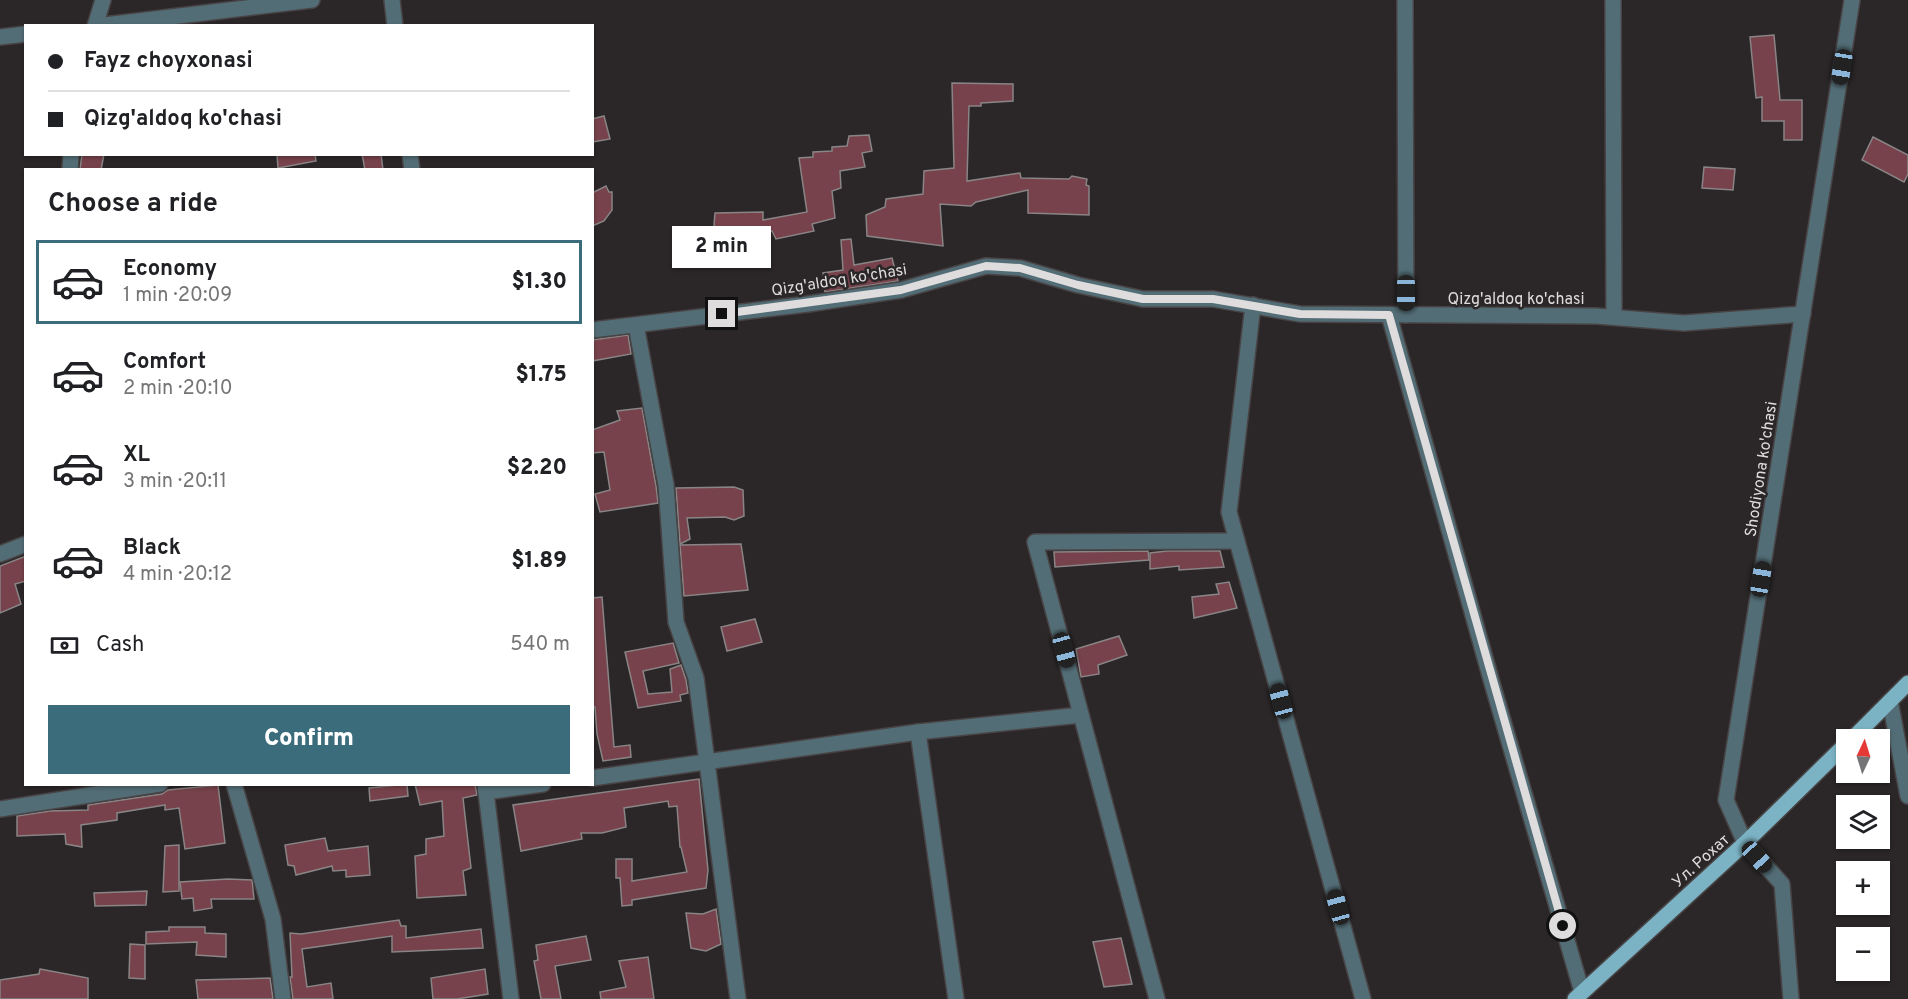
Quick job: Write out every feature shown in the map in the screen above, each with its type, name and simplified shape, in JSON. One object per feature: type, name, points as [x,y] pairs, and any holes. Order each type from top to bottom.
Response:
[{"type":"main road","points":[[1862,729],[1908,683]]},
{"type":"main road","name":"Ул. Рохат","points":[[1579,996],[1745,843],[1836,754]]},
{"type":"street","points":[[96,24],[103,0]]},
{"type":"street","points":[[112,24],[312,0]]},
{"type":"street","points":[[392,0],[395,24]]},
{"type":"street","points":[[1405,0],[1406,315]]},
{"type":"street","points":[[1613,0],[1614,317]]},
{"type":"street","name":"Shodiyona ko'chasi","points":[[1791,999],[1782,884],[1745,843],[1726,801],[1852,0]]},
{"type":"street","points":[[0,37],[24,34]]},
{"type":"street","name":"Qizg'aldoq ko'chasi","points":[[594,330],[901,290],[986,266],[1020,268],[1078,285],[1143,299],[1213,299],[1300,314],[1614,317],[1684,323],[1803,314]]},
{"type":"street","points":[[1253,306],[1229,512],[1363,999]]},
{"type":"street","points":[[1389,315],[1579,996]]},
{"type":"street","points":[[636,325],[666,485],[676,622],[696,678],[738,999]]},
{"type":"street","points":[[1157,999],[1035,542],[1237,541]]},
{"type":"street","points":[[0,555],[24,545]]},
{"type":"street","points":[[1890,701],[1908,796]]},
{"type":"street","points":[[594,778],[918,732],[1081,715]]},
{"type":"street","points":[[918,732],[956,999]]},
{"type":"street","points":[[0,809],[147,786]]},
{"type":"street","points":[[235,786],[273,919],[283,999]]},
{"type":"street","points":[[511,999],[485,788],[514,786]]},
{"type":"building","points":[[1774,35],[1780,100],[1802,100],[1802,140],[1784,140],[1784,121],[1762,121],[1762,97],[1756,98],[1750,37]]},
{"type":"building","points":[[952,83],[1013,84],[1013,101],[969,106],[967,181],[1020,173],[1021,178],[1069,179],[1072,176],[1087,179],[1089,215],[1028,213],[1028,190],[976,202],[971,206],[940,204],[943,246],[867,236],[866,215],[885,207],[886,199],[923,194],[924,171],[954,168]]},
{"type":"building","points":[[604,116],[610,139],[594,142],[594,118]]},
{"type":"building","points":[[869,135],[872,151],[862,153],[865,167],[840,171],[841,188],[832,191],[835,218],[812,224],[814,231],[776,239],[772,231],[718,231],[714,225],[715,213],[763,212],[763,220],[807,212],[799,158],[813,157],[813,152],[832,151],[832,147],[847,146],[849,136]]},
{"type":"building","points":[[1873,137],[1908,155],[1908,174],[1904,182],[1862,160]]},
{"type":"building","points":[[82,156],[104,156],[101,168],[80,168]]},
{"type":"building","points":[[277,156],[315,156],[316,161],[278,168]]},
{"type":"building","points":[[362,156],[381,156],[383,168],[365,168]]},
{"type":"building","points":[[1704,167],[1735,169],[1733,190],[1702,188]]},
{"type":"building","points":[[606,186],[609,192],[612,192],[612,210],[604,221],[594,225],[594,192]]},
{"type":"building","points":[[851,239],[854,265],[892,258],[898,281],[825,292],[823,273],[843,270],[841,240]]},
{"type":"building","points":[[628,335],[631,354],[594,361],[594,340]]},
{"type":"building","points":[[642,408],[658,503],[600,512],[595,494],[610,490],[604,452],[594,453],[594,429],[620,420],[617,411]]},
{"type":"building","points":[[734,487],[743,490],[744,516],[734,520],[725,517],[687,518],[690,539],[680,544],[676,488]]},
{"type":"building","points":[[741,544],[748,590],[684,596],[680,545]]},
{"type":"building","points":[[1148,551],[1149,560],[1055,567],[1054,552]]},
{"type":"building","points":[[1220,551],[1224,567],[1179,570],[1179,566],[1150,569],[1150,553]]},
{"type":"building","points":[[24,557],[24,582],[15,584],[21,604],[0,613],[0,566]]},
{"type":"building","points":[[1229,582],[1237,608],[1194,618],[1192,597],[1219,594],[1216,584]]},
{"type":"building","points":[[602,597],[614,747],[630,745],[631,757],[603,761],[594,707],[594,598]]},
{"type":"building","points":[[755,619],[762,642],[727,651],[721,627]]},
{"type":"building","points":[[1119,636],[1127,655],[1098,665],[1099,674],[1081,677],[1076,649]]},
{"type":"building","points":[[673,643],[679,663],[643,671],[648,694],[672,692],[670,669],[681,665],[688,693],[680,695],[681,701],[638,708],[625,652]]},
{"type":"building","points":[[699,779],[708,870],[706,888],[632,900],[632,905],[622,906],[620,878],[616,878],[616,859],[632,859],[632,881],[687,872],[680,847],[677,806],[669,807],[668,801],[624,808],[626,827],[602,833],[581,833],[582,839],[521,851],[513,805]]},
{"type":"building","points":[[218,786],[225,843],[185,849],[179,808],[165,810],[165,805],[117,813],[117,820],[81,825],[82,847],[66,844],[65,834],[17,836],[17,816],[50,811],[88,810],[88,805],[162,794],[168,790]]},
{"type":"building","points":[[407,786],[408,796],[370,801],[369,788]]},
{"type":"building","points":[[415,786],[475,786],[477,795],[463,798],[471,868],[463,871],[466,895],[417,898],[415,856],[426,854],[426,839],[444,836],[442,801],[420,805]]},
{"type":"building","points":[[325,838],[328,851],[368,846],[370,875],[346,877],[346,870],[333,871],[332,866],[296,875],[294,866],[288,865],[285,845]]},
{"type":"building","points":[[179,845],[179,891],[163,892],[165,846]]},
{"type":"building","points":[[252,880],[254,899],[211,899],[212,908],[194,911],[193,898],[182,899],[180,882]]},
{"type":"building","points":[[147,891],[146,905],[95,906],[94,893]]},
{"type":"building","points":[[716,909],[721,944],[706,951],[691,948],[686,913],[703,914]]},
{"type":"building","points":[[399,920],[401,926],[406,926],[406,938],[481,929],[483,948],[392,952],[392,936],[302,949],[307,987],[331,983],[333,999],[293,999],[290,977],[292,977],[290,933],[301,934]]},
{"type":"building","points":[[169,927],[205,927],[205,933],[226,934],[226,957],[196,955],[197,942],[146,944],[146,932],[169,931]]},
{"type":"building","points":[[586,936],[591,960],[555,966],[561,999],[541,999],[534,961],[538,960],[536,945]]},
{"type":"building","points":[[1121,938],[1132,984],[1104,987],[1093,942]]},
{"type":"building","points":[[130,944],[145,945],[145,979],[129,978]]},
{"type":"building","points":[[648,957],[654,999],[601,999],[600,992],[626,987],[619,961]]},
{"type":"building","points":[[40,969],[88,978],[88,999],[0,999],[0,980],[39,974]]},
{"type":"building","points":[[485,969],[488,994],[457,999],[433,999],[431,978]]},
{"type":"building","points":[[270,978],[273,999],[198,999],[196,980]]},
{"type":"route","points":[[722,314],[901,290],[986,266],[1020,268],[1078,285],[1143,299],[1213,299],[1300,314],[1389,315],[1563,926]]}]
